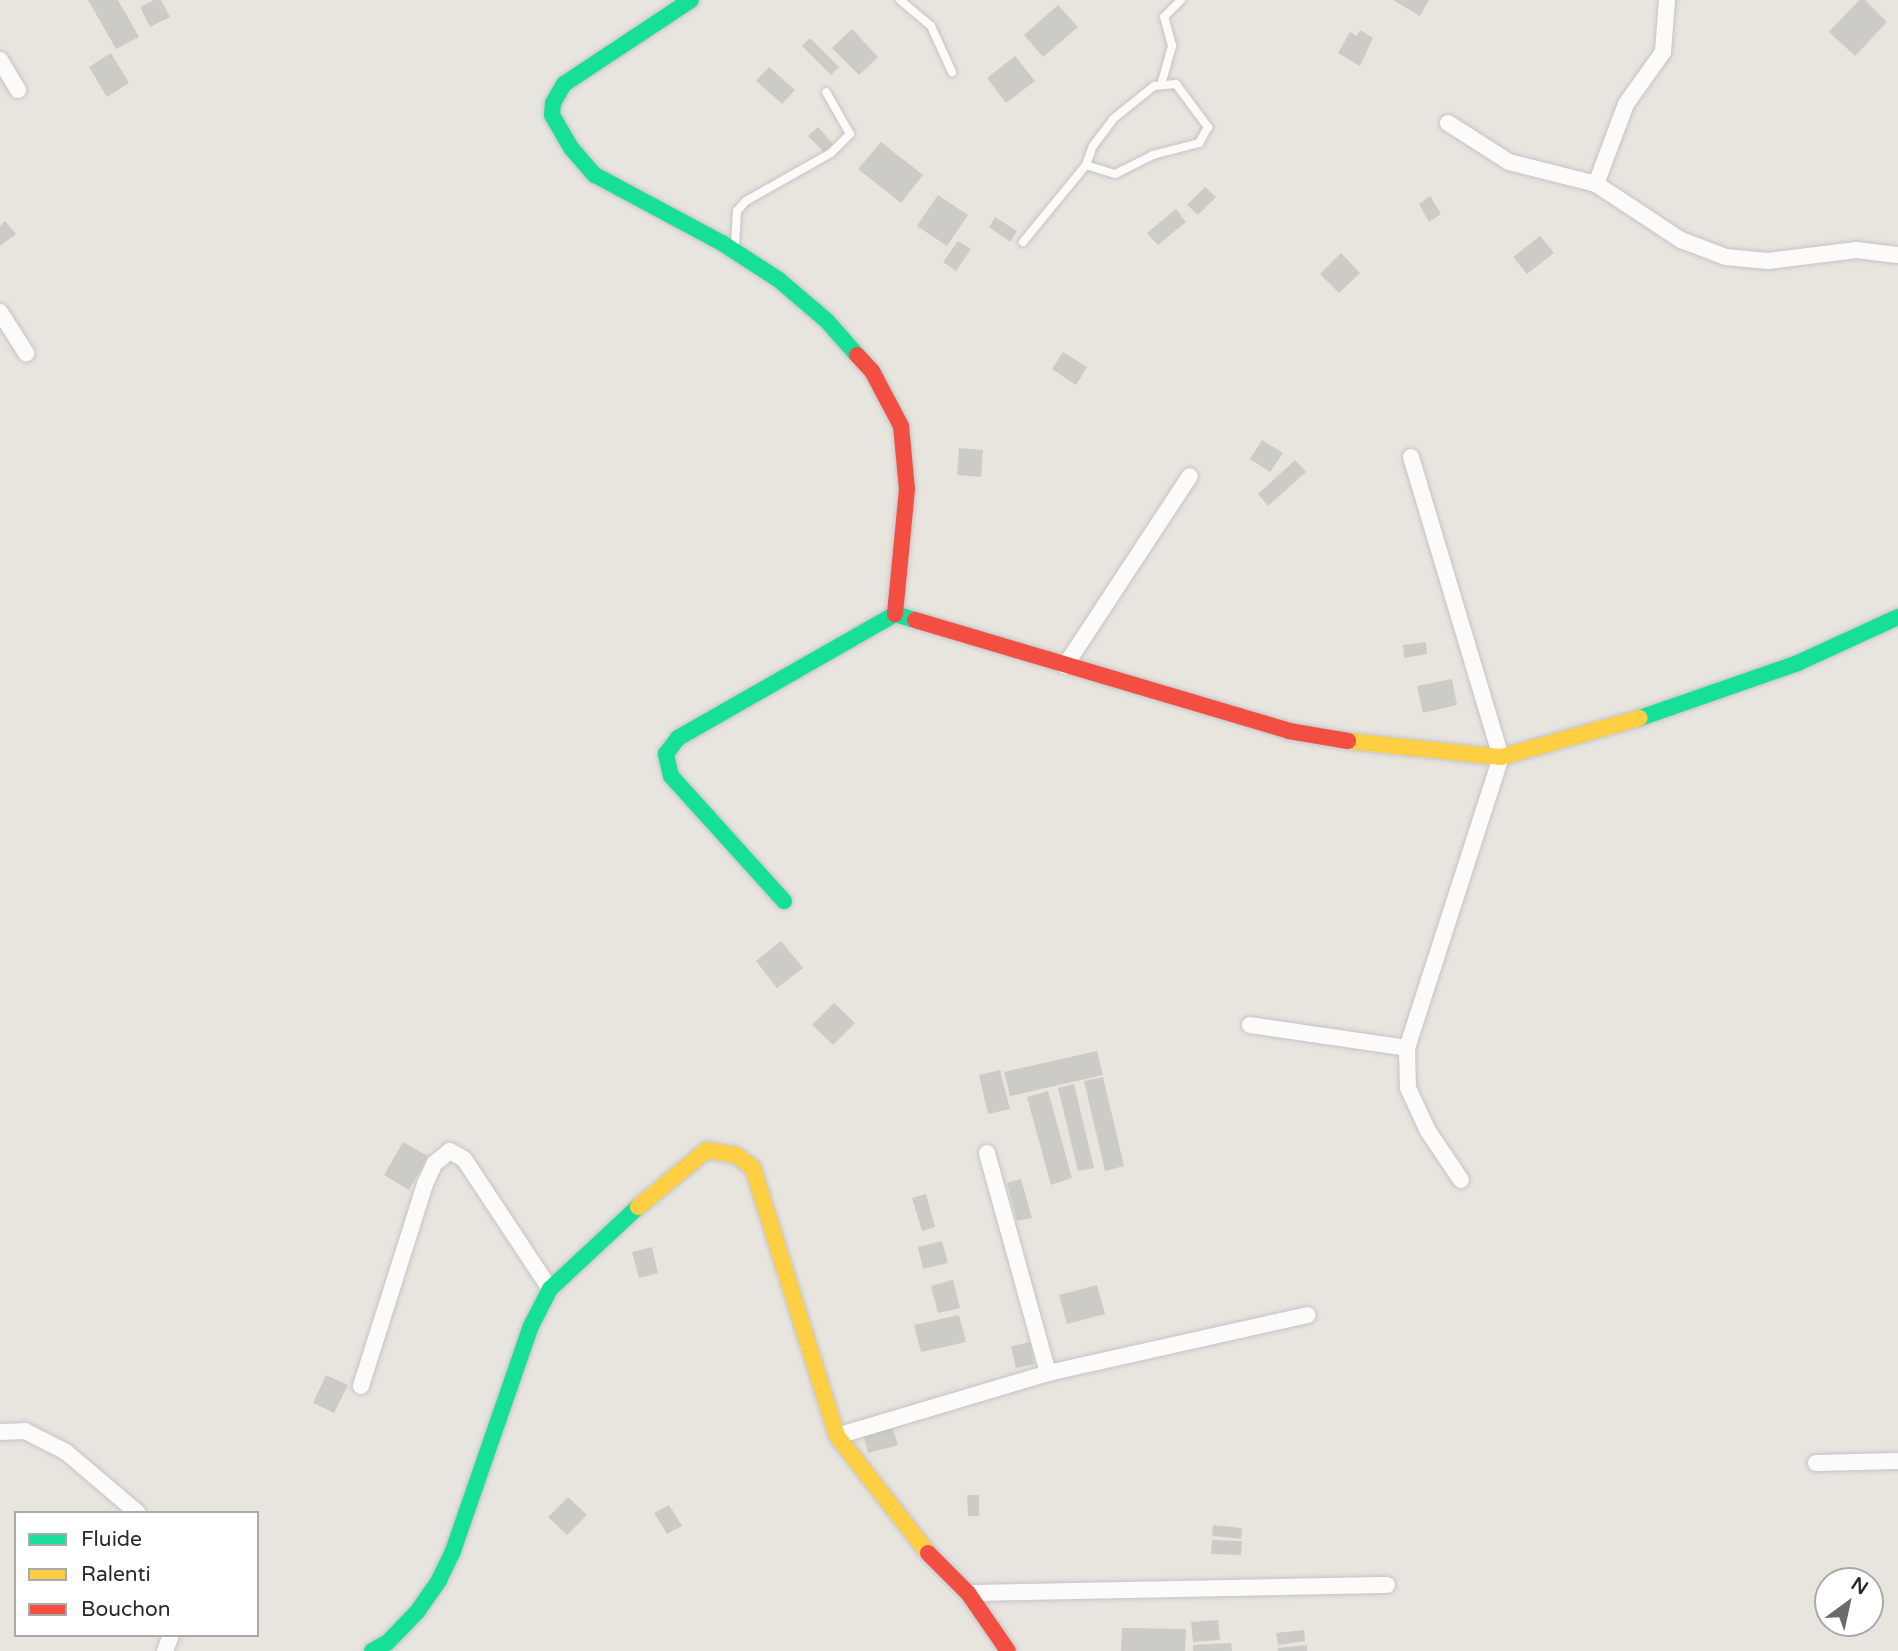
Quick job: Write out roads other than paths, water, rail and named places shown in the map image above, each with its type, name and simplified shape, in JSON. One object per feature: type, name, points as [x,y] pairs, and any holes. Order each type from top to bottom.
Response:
[{"type":"street","points":[[691,0],[565,84],[553,103],[552,115],[572,149],[595,175],[734,250],[779,280],[827,321],[872,371],[901,426],[906,489],[895,614]]},
{"type":"street","points":[[1596,184],[1626,104],[1663,52],[1667,0]]},
{"type":"street","points":[[0,60],[18,90]]},
{"type":"street","points":[[1448,122],[1509,162],[1596,184],[1681,240],[1726,257],[1768,261],[1856,250],[1898,255]]},
{"type":"street","points":[[0,312],[26,353]]},
{"type":"street","points":[[1411,457],[1501,757],[1407,1048],[1408,1088],[1428,1131],[1461,1180]]},
{"type":"street","points":[[1065,666],[1190,476]]},
{"type":"street","points":[[784,901],[671,776],[666,754],[678,738],[895,614],[1289,731],[1385,747],[1501,757],[1648,716],[1798,663],[1898,617]]},
{"type":"street","points":[[1250,1025],[1407,1048]]},
{"type":"street","points":[[372,1651],[388,1642],[416,1612],[439,1580],[453,1550],[531,1326],[550,1289],[653,1193],[707,1150],[736,1155],[753,1168],[837,1436],[922,1547],[968,1593],[1009,1651]]},
{"type":"street","points":[[361,1386],[425,1184],[435,1163],[450,1151],[464,1159],[550,1289]]},
{"type":"street","points":[[987,1153],[1048,1373]]},
{"type":"street","points":[[837,1436],[1048,1373],[1308,1315]]},
{"type":"street","points":[[0,1432],[25,1432],[66,1452],[136,1511]]},
{"type":"street","points":[[1816,1463],[1898,1461]]},
{"type":"street","points":[[968,1593],[1387,1585]]},
{"type":"lane","points":[[900,0],[931,26],[952,72]]},
{"type":"lane","points":[[1161,85],[1172,46],[1164,17],[1181,0]]},
{"type":"lane","points":[[1023,242],[1086,164],[1093,146],[1113,118],[1154,86],[1176,84],[1208,127],[1199,143],[1153,155],[1115,174],[1086,164]]},
{"type":"lane","points":[[734,250],[737,211],[746,201],[831,153],[850,134],[826,92]]}]
